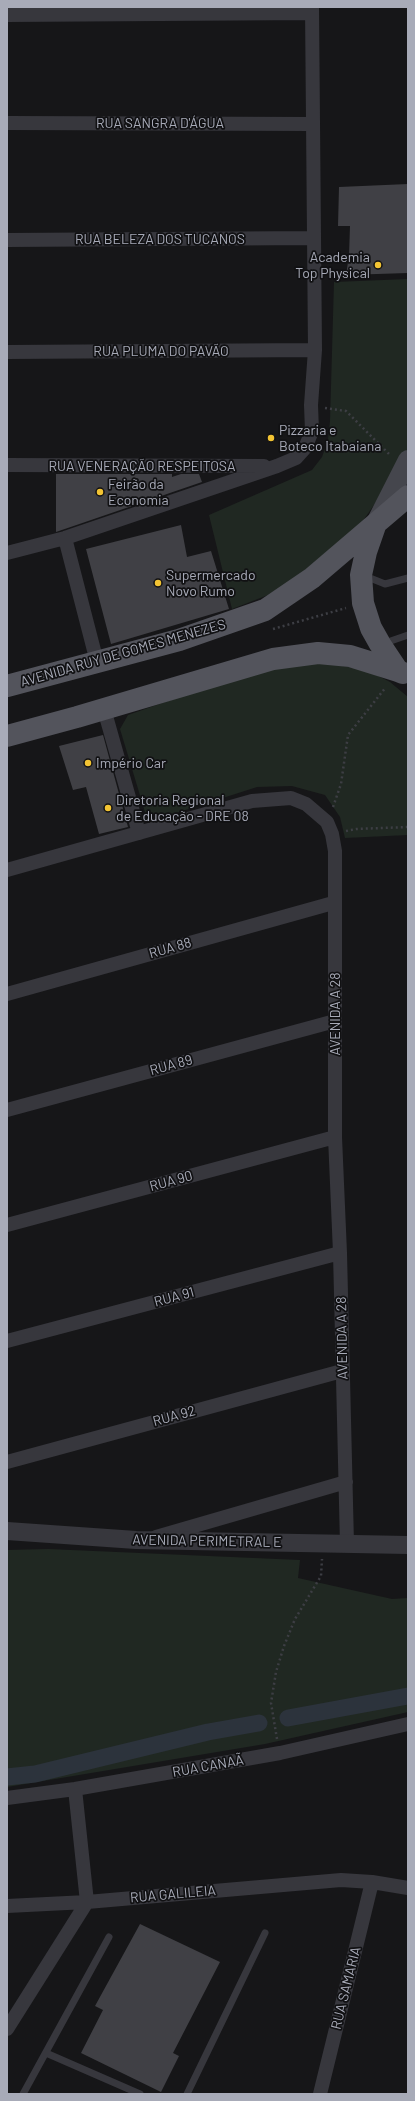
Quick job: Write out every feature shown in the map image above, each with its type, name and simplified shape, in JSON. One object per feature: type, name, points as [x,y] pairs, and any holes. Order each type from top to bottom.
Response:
[{"type":"main road","points":[[405,676],[380,644],[365,611],[361,575],[366,552],[376,523],[406,464]]},
{"type":"main road","name":"AVENIDA RUY DE GOMES MENEZES","points":[[7,686],[185,638],[265,610],[312,578],[408,496]]},
{"type":"main road","points":[[7,736],[273,659],[318,653],[350,656],[405,676]]},
{"type":"street","points":[[7,15],[312,10],[315,350],[311,405],[312,431],[305,448],[296,458],[277,466],[65,538],[7,553]]},
{"type":"street","name":"RUA SANGRA D'ÁGUA","points":[[7,122],[313,124]]},
{"type":"street","name":"RUA BELEZA DOS TUCANOS","points":[[7,240],[313,238]]},
{"type":"street","name":"RUA PLUMA DO PAVÃO","points":[[7,352],[315,350]]},
{"type":"street","name":"RUA VENERAÇÃO RESPEITOSA","points":[[7,465],[277,466]]},
{"type":"street","points":[[65,538],[97,662]]},
{"type":"street","points":[[104,709],[139,833]]},
{"type":"street","points":[[7,870],[252,801],[291,798],[306,804],[330,828]]},
{"type":"street","name":"AVENIDA A 28","points":[[330,828],[335,851],[333,903],[335,1137],[340,1253],[347,1544]]},
{"type":"street","name":"RUA 88","points":[[7,994],[333,903]]},
{"type":"street","name":"RUA 89","points":[[7,1110],[335,1021]]},
{"type":"street","name":"RUA 90","points":[[7,1225],[335,1137]]},
{"type":"street","name":"RUA 91","points":[[7,1341],[340,1253]]},
{"type":"street","name":"RUA 92","points":[[7,1462],[342,1371]]},
{"type":"street","points":[[145,1540],[346,1482]]},
{"type":"street","name":"AVENIDA PERIMETRAL E","points":[[7,1531],[145,1540],[408,1545]]},
{"type":"street","name":"RUA CANAÃ","points":[[7,1798],[76,1789],[280,1753],[408,1724]]},
{"type":"street","points":[[7,2029],[88,1902],[76,1789]]},
{"type":"street","name":"RUA GALILEIA","points":[[7,1906],[88,1902],[341,1880],[372,1882],[408,1888]]},
{"type":"street","name":"RUA SAMARIA","points":[[320,2094],[372,1882]]},
{"type":"lane","points":[[361,575],[385,584],[408,578]]},
{"type":"lane","points":[[380,644],[408,635]]},
{"type":"lane","points":[[187,2094],[265,1933]]},
{"type":"lane","points":[[23,2094],[109,1937]]},
{"type":"lane","points":[[46,2053],[140,2094]]},
{"type":"path","points":[[311,405],[346,411],[380,446],[406,464]]},
{"type":"path","points":[[405,676],[348,735],[341,784],[330,828],[356,829],[408,826]]},
{"type":"path","points":[[280,1753],[271,1703],[276,1672],[284,1646],[295,1619],[306,1598],[321,1576],[322,1543]]},
{"type":"shaded area","points":[[408,279],[408,448],[386,488],[362,522],[296,578],[268,595],[232,609],[209,515],[312,470],[322,457],[328,440],[330,421],[334,282]]},
{"type":"shaded area","points":[[312,661],[367,670],[390,682],[408,697],[408,835],[345,838],[340,817],[325,795],[292,786],[257,787],[148,822],[120,729],[128,715],[211,686],[291,663]]},
{"type":"shaded area","points":[[48,1549],[300,1560],[298,1578],[392,1599],[408,1598],[408,1712],[265,1744],[7,1787],[7,1550]]},
{"type":"building","points":[[408,184],[408,273],[346,275],[349,256],[350,226],[338,226],[339,187]]},
{"type":"building","points":[[56,474],[172,474],[172,477],[181,474],[199,474],[202,482],[56,532]]},
{"type":"building","name":"Supermercado Novo Rumo","points":[[181,525],[187,557],[211,551],[229,609],[111,644],[86,549]]},
{"type":"building","points":[[103,735],[128,827],[99,834],[86,787],[73,790],[59,746]]},
{"type":"building","points":[[140,1924],[220,1962],[173,2053],[179,2056],[161,2092],[81,2053],[103,2010],[95,2006]]},
{"type":"waterway","points":[[288,1718],[408,1696]]},
{"type":"waterway","points":[[7,1777],[35,1774],[208,1732],[259,1723]]},
{"type":"place","name":"Academia Top Physical","points":[[378,265]]},
{"type":"place","name":"Pizzaria e Boteco Itabaiana","points":[[271,438]]},
{"type":"place","name":"Feirão da Economia","points":[[100,492]]},
{"type":"place","name":"Supermercado Novo Rumo","points":[[158,583]]},
{"type":"place","name":"Império Car","points":[[88,763]]},
{"type":"place","name":"Diretoria Regional de Educação - DRE 08","points":[[108,808]]}]
